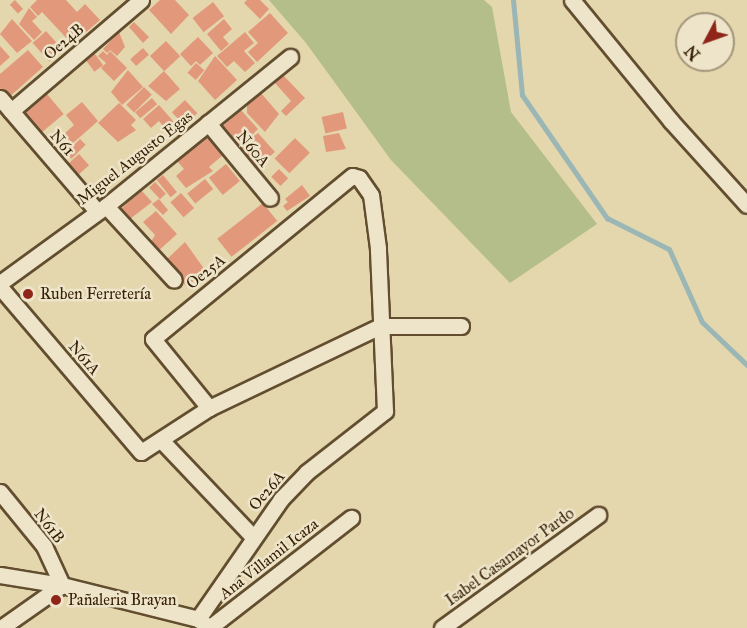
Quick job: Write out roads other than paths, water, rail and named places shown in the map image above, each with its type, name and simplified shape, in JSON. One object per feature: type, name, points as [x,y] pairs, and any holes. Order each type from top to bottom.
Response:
[{"type":"street","name":"Oe24B","points":[[11,111],[141,0]]},
{"type":"street","points":[[572,0],[671,121],[747,205]]},
{"type":"street","name":"Miguel Augusto Egas","points":[[0,285],[102,209],[290,57]]},
{"type":"street","name":"N61","points":[[0,98],[102,209],[174,280]]},
{"type":"street","name":"N60A","points":[[208,123],[270,198]]},
{"type":"street","name":"Oe25A","points":[[209,408],[153,339],[352,176],[369,189],[372,203],[380,326]]},
{"type":"street","name":"N61A","points":[[0,285],[141,452],[161,440]]},
{"type":"street","points":[[253,537],[161,440],[209,408],[380,326],[461,326]]},
{"type":"street","name":"Oe26A","points":[[207,626],[253,537],[307,472],[383,416],[385,408],[380,326]]},
{"type":"street","name":"N61B","points":[[0,492],[44,546],[62,585]]},
{"type":"street","name":"Isabel Casamayor Pardo","points":[[442,628],[598,515]]},
{"type":"street","name":"Ana Villamil Icaza","points":[[207,626],[351,518]]},
{"type":"street","points":[[0,575],[62,585],[207,626]]},
{"type":"street","points":[[1,628],[62,585]]},
{"type":"waterway","points":[[513,0],[522,95],[607,218],[669,249],[702,322],[747,365]]},
{"type":"place","name":"Ruben Ferretería","points":[[28,294]]},
{"type":"place","name":"Pañaleria Brayan","points":[[56,600]]}]
